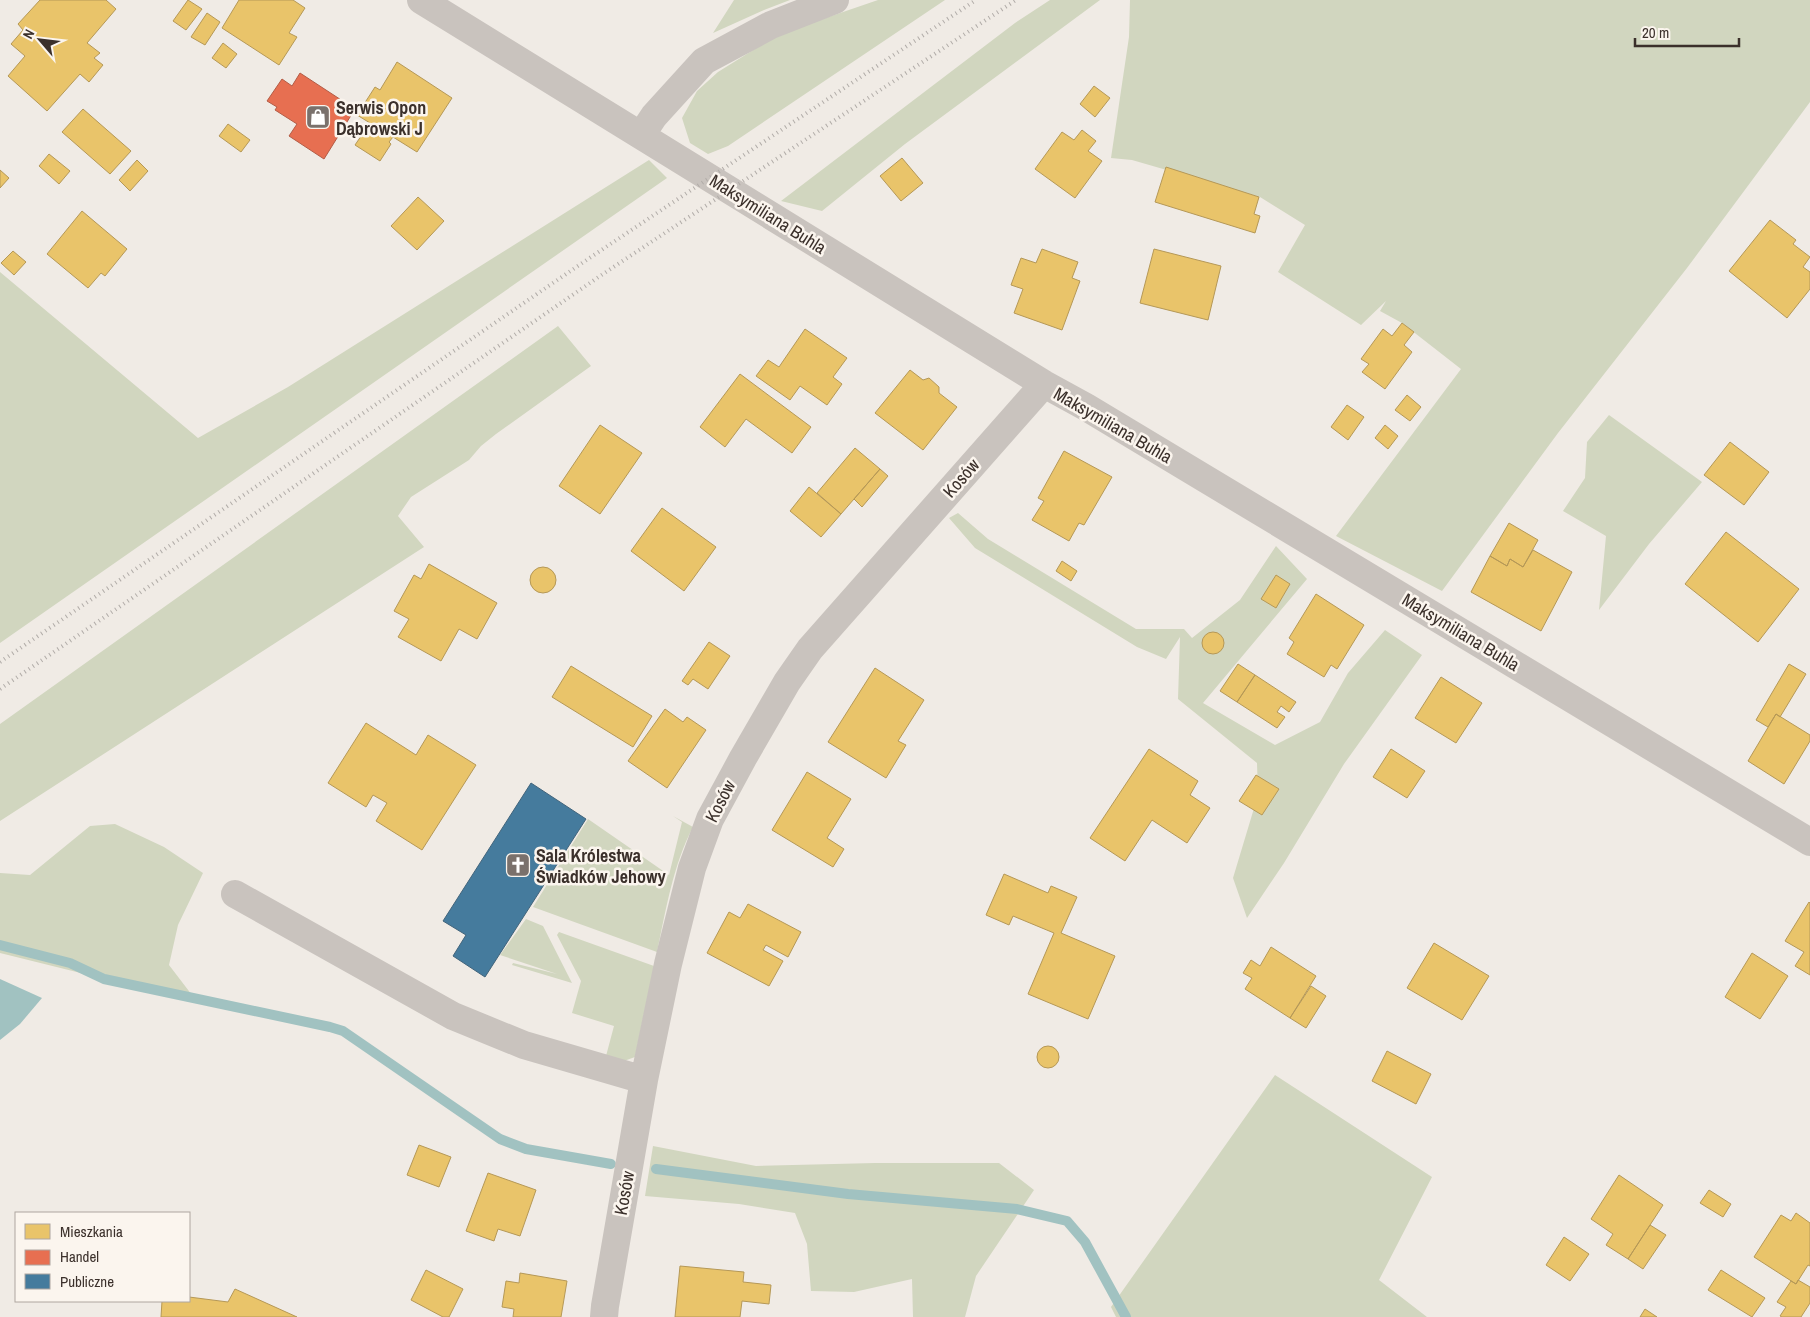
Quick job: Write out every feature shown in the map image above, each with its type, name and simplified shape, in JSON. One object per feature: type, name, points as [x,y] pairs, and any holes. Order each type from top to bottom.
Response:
[{"type":"street","name":"Maksymiliana Buhla","points":[[421,0],[642,134],[1044,384],[1086,407],[1810,842]]},
{"type":"street","points":[[642,134],[654,116],[704,61],[771,25],[835,0]]},
{"type":"street","name":"Kosów","points":[[604,1317],[644,1080],[667,971],[692,868],[710,819],[787,682],[810,649],[1044,384]]},
{"type":"street","points":[[235,894],[453,1016],[524,1045],[644,1080]]},
{"type":"green space","points":[[734,0],[790,0],[713,33]]},
{"type":"green space","points":[[878,0],[945,0],[728,146],[708,154],[690,143],[682,118],[697,91],[718,72],[779,34]]},
{"type":"green space","points":[[1050,0],[1100,0],[905,144],[822,211],[781,201],[1015,23]]},
{"type":"green space","points":[[1130,0],[1810,0],[1810,102],[1687,268],[1558,433],[1442,591],[1336,536],[1461,369],[1402,323],[1380,311],[1386,301],[1361,325],[1278,272],[1305,225],[1260,197],[1132,160],[1111,158],[1129,37]]},
{"type":"green space","points":[[649,160],[667,178],[0,643],[0,272],[198,438],[288,387]]},
{"type":"green space","points":[[558,326],[591,366],[496,434],[481,446],[469,460],[411,497],[398,516],[424,547],[0,821],[0,724]]},
{"type":"green space","points":[[1609,415],[1702,482],[1649,544],[1599,610],[1606,536],[1563,511],[1585,478],[1587,442]]},
{"type":"green space","points":[[958,513],[988,539],[1136,629],[1184,629],[1192,638],[1240,600],[1276,546],[1307,579],[1203,703],[1275,745],[1320,722],[1348,673],[1385,630],[1422,655],[1344,764],[1284,863],[1247,918],[1233,878],[1258,795],[1257,763],[1178,699],[1180,637],[1166,659],[1137,647],[975,548],[949,518]]},
{"type":"green space","points":[[673,816],[693,827],[675,872],[657,952],[533,907],[588,819],[669,875],[682,822]]},
{"type":"green space","points":[[115,824],[164,847],[203,873],[178,925],[169,965],[195,999],[0,953],[0,873],[30,875],[90,826]]},
{"type":"green space","points":[[526,919],[543,926],[572,983],[512,965],[513,963],[557,974],[500,955]]},
{"type":"green space","points":[[559,932],[654,966],[635,1057],[624,1061],[606,1056],[614,1026],[572,1013],[581,981],[557,935]]},
{"type":"green space","points":[[1275,1075],[1432,1177],[1379,1280],[1427,1317],[1116,1317],[1111,1307]]},
{"type":"green space","points":[[653,1146],[756,1166],[875,1163],[999,1163],[1034,1190],[976,1276],[965,1317],[913,1317],[912,1279],[854,1292],[811,1291],[807,1244],[795,1213],[739,1204],[645,1196]]},
{"type":"water","points":[[0,979],[42,998],[20,1024],[0,1040]]},
{"type":"building: Mieszkania","points":[[40,0],[106,0],[116,9],[87,43],[100,53],[94,58],[103,65],[89,82],[80,74],[47,111],[8,76],[25,56],[11,44],[23,30],[18,24]]},
{"type":"building: Mieszkania","points":[[188,0],[202,9],[186,30],[173,21]]},
{"type":"building: Mieszkania","points":[[239,0],[293,0],[305,8],[289,33],[297,37],[279,65],[222,28]]},
{"type":"building: Mieszkania","points":[[207,13],[220,22],[205,45],[191,37]]},
{"type":"building: Mieszkania","points":[[223,43],[237,54],[226,68],[212,58]]},
{"type":"building: Mieszkania","points":[[397,62],[452,98],[417,152],[393,137],[389,142],[391,144],[380,161],[355,145],[370,123],[357,115],[375,87],[380,90]]},
{"type":"building: Mieszkania","points":[[1094,86],[1110,98],[1095,117],[1080,104]]},
{"type":"building: Mieszkania","points":[[83,109],[131,151],[110,174],[62,132]]},
{"type":"building: Mieszkania","points":[[228,124],[250,140],[241,152],[219,136]]},
{"type":"building: Mieszkania","points":[[1082,130],[1096,141],[1088,151],[1102,161],[1075,198],[1035,169],[1062,132],[1074,140]]},
{"type":"building: Mieszkania","points":[[49,154],[70,171],[59,184],[39,166]]},
{"type":"building: Mieszkania","points":[[902,158],[923,183],[901,201],[880,176]]},
{"type":"building: Mieszkania","points":[[137,160],[148,171],[130,191],[119,180]]},
{"type":"building: Mieszkania","points":[[1166,167],[1259,197],[1254,214],[1260,216],[1255,233],[1155,202]]},
{"type":"building: Mieszkania","points":[[0,170],[9,178],[0,188]]},
{"type":"building: Mieszkania","points":[[418,197],[444,221],[417,250],[391,226]]},
{"type":"building: Mieszkania","points":[[82,211],[127,249],[105,276],[101,273],[88,288],[47,254]]},
{"type":"building: Mieszkania","points":[[1770,220],[1796,240],[1793,244],[1810,257],[1803,267],[1810,272],[1810,289],[1787,318],[1729,271]]},
{"type":"building: Mieszkania","points":[[1042,249],[1078,262],[1072,278],[1080,281],[1062,330],[1014,313],[1023,289],[1011,285],[1021,258],[1036,263]]},
{"type":"building: Mieszkania","points":[[1154,249],[1221,266],[1208,320],[1140,303]]},
{"type":"building: Mieszkania","points":[[13,251],[26,262],[14,275],[1,263]]},
{"type":"building: Mieszkania","points":[[1402,323],[1414,332],[1404,345],[1412,352],[1385,389],[1362,372],[1369,364],[1361,359],[1383,329],[1392,336]]},
{"type":"building: Mieszkania","points":[[805,329],[847,358],[833,377],[842,384],[827,405],[800,386],[790,400],[756,376],[768,360],[779,367]]},
{"type":"building: Mieszkania","points":[[910,370],[923,380],[929,378],[939,387],[939,393],[957,407],[923,450],[875,413]]},
{"type":"building: Mieszkania","points":[[740,374],[811,427],[792,453],[746,419],[725,447],[700,427]]},
{"type":"building: Mieszkania","points":[[1407,395],[1421,407],[1410,421],[1395,410]]},
{"type":"building: Mieszkania","points":[[1347,405],[1364,417],[1348,440],[1331,427]]},
{"type":"building: Mieszkania","points":[[600,425],[642,453],[600,514],[559,486]]},
{"type":"building: Mieszkania","points":[[1385,425],[1398,436],[1388,449],[1375,438]]},
{"type":"building: Mieszkania","points":[[1730,442],[1769,472],[1744,505],[1704,475]]},
{"type":"building: Mieszkania","points":[[855,448],[880,469],[841,514],[817,493]]},
{"type":"building: Mieszkania","points":[[1064,451],[1112,477],[1084,525],[1079,523],[1069,541],[1032,520],[1044,501],[1038,498]]},
{"type":"building: Mieszkania","points":[[880,469],[888,476],[862,507],[854,499]]},
{"type":"building: Mieszkania","points":[[809,487],[841,514],[821,537],[790,511]]},
{"type":"building: Mieszkania","points":[[662,508],[716,547],[684,591],[631,551]]},
{"type":"building: Mieszkania","points":[[1509,523],[1538,540],[1523,567],[1510,559],[1507,566],[1490,556]]},
{"type":"building: Mieszkania","points":[[1726,532],[1799,589],[1758,642],[1685,584]]},
{"type":"building: Mieszkania","points":[[1533,550],[1572,572],[1541,631],[1471,592],[1490,556],[1507,566],[1510,559],[1523,567]]},
{"type":"building: Mieszkania","points":[[1062,561],[1077,571],[1071,581],[1056,571]]},
{"type":"building: Mieszkania","points":[[429,564],[497,603],[477,639],[459,629],[441,661],[398,637],[409,619],[394,611],[414,575],[421,579]]},
{"type":"building: Mieszkania","points":[[543,567],[552,571],[556,580],[552,589],[543,593],[534,589],[530,580],[534,571]]},
{"type":"building: Mieszkania","points":[[1276,575],[1290,584],[1276,608],[1261,599]]},
{"type":"building: Mieszkania","points":[[1316,594],[1364,625],[1337,669],[1331,665],[1324,677],[1287,654],[1294,642],[1289,638]]},
{"type":"building: Mieszkania","points":[[1213,632],[1221,635],[1224,643],[1221,651],[1213,654],[1205,651],[1202,643],[1205,635]]},
{"type":"building: Mieszkania","points":[[709,642],[730,656],[708,689],[693,679],[688,685],[682,681]]},
{"type":"building: Mieszkania","points":[[1238,664],[1255,675],[1237,702],[1220,691]]},
{"type":"building: Mieszkania","points":[[1789,664],[1806,674],[1780,717],[1776,714],[1768,727],[1756,720]]},
{"type":"building: Mieszkania","points":[[571,666],[652,716],[633,747],[552,697]]},
{"type":"building: Mieszkania","points":[[875,668],[924,700],[898,741],[906,745],[886,778],[828,742]]},
{"type":"building: Mieszkania","points":[[1255,675],[1296,702],[1289,712],[1281,706],[1277,712],[1285,717],[1277,728],[1237,702]]},
{"type":"building: Mieszkania","points":[[1441,677],[1482,703],[1456,743],[1415,718]]},
{"type":"building: Mieszkania","points":[[665,709],[683,722],[687,717],[706,730],[667,788],[628,761]]},
{"type":"building: Mieszkania","points":[[1776,714],[1810,735],[1810,741],[1784,784],[1748,761]]},
{"type":"building: Mieszkania","points":[[366,723],[416,755],[428,735],[476,765],[422,850],[376,821],[387,803],[373,795],[366,807],[328,783]]},
{"type":"building: Mieszkania","points":[[1149,749],[1198,781],[1190,795],[1210,808],[1187,843],[1152,820],[1125,861],[1090,838]]},
{"type":"building: Mieszkania","points":[[1391,749],[1425,771],[1407,798],[1373,777]]},
{"type":"building: Mieszkania","points":[[807,772],[851,799],[827,838],[844,849],[833,867],[772,830]]},
{"type":"building: Mieszkania","points":[[1256,775],[1279,789],[1262,815],[1239,801]]},
{"type":"building: Mieszkania","points":[[1004,874],[1048,893],[1051,886],[1077,897],[1061,933],[1115,956],[1088,1019],[1028,994],[1054,933],[1013,916],[1009,925],[986,915]]},
{"type":"building: Mieszkania","points":[[1809,902],[1810,975],[1795,966],[1804,952],[1785,941]]},
{"type":"building: Mieszkania","points":[[748,904],[801,932],[788,957],[766,945],[763,950],[783,961],[769,986],[707,953],[729,912],[740,918]]},
{"type":"building: Mieszkania","points":[[1434,943],[1489,976],[1462,1020],[1407,988]]},
{"type":"building: Mieszkania","points":[[1271,947],[1316,976],[1290,1018],[1245,989],[1252,978],[1243,973],[1251,960],[1260,966]]},
{"type":"building: Mieszkania","points":[[1752,953],[1788,976],[1760,1019],[1725,997]]},
{"type":"building: Mieszkania","points":[[1311,986],[1326,996],[1306,1028],[1290,1018]]},
{"type":"building: Mieszkania","points":[[1048,1046],[1058,1053],[1059,1057],[1052,1067],[1048,1068],[1038,1061],[1037,1057],[1044,1047]]},
{"type":"building: Mieszkania","points":[[1387,1051],[1431,1074],[1416,1104],[1372,1081]]},
{"type":"building: Mieszkania","points":[[419,1145],[451,1157],[439,1187],[407,1175]]},
{"type":"building: Mieszkania","points":[[488,1173],[536,1190],[520,1236],[498,1229],[494,1241],[466,1231]]},
{"type":"building: Mieszkania","points":[[1619,1175],[1663,1205],[1628,1259],[1606,1245],[1613,1234],[1591,1219]]},
{"type":"building: Mieszkania","points":[[1709,1190],[1731,1204],[1723,1217],[1700,1203]]},
{"type":"building: Mieszkania","points":[[1796,1213],[1810,1223],[1810,1266],[1808,1265],[1796,1284],[1754,1257],[1781,1215],[1791,1221]]},
{"type":"building: Mieszkania","points":[[1650,1225],[1666,1235],[1643,1269],[1628,1259]]},
{"type":"building: Mieszkania","points":[[1564,1237],[1589,1254],[1570,1281],[1546,1265]]},
{"type":"building: Mieszkania","points":[[680,1266],[744,1272],[743,1282],[771,1285],[769,1304],[742,1301],[740,1317],[675,1317]]},
{"type":"building: Mieszkania","points":[[426,1270],[463,1289],[449,1317],[443,1317],[411,1300]]},
{"type":"building: Mieszkania","points":[[1721,1270],[1765,1298],[1752,1317],[1708,1290]]},
{"type":"building: Mieszkania","points":[[520,1273],[567,1281],[561,1317],[513,1317],[514,1309],[502,1307],[506,1281],[519,1283]]},
{"type":"building: Mieszkania","points":[[1798,1280],[1810,1287],[1810,1303],[1801,1317],[1782,1317],[1780,1316],[1786,1307],[1777,1302],[1791,1281],[1796,1284]]},
{"type":"building: Mieszkania","points":[[235,1289],[297,1317],[161,1317],[162,1302],[190,1302],[190,1297],[228,1302]]},
{"type":"building: Mieszkania","points":[[1645,1309],[1657,1317],[1640,1317]]},
{"type":"building: Handel","name":"Serwis Opon Dąbrowski J","points":[[300,73],[355,109],[324,159],[289,136],[297,124],[275,110],[277,107],[267,101],[282,79],[292,86]]},
{"type":"building: Publiczne","name":"Sala Królestwa Świadków Jehowy","points":[[531,783],[586,819],[485,977],[453,956],[466,935],[443,921]]},
{"type":"waterway","points":[[0,945],[70,963],[104,979],[343,1031],[500,1139],[526,1149],[611,1164]]},
{"type":"waterway","points":[[656,1169],[848,1194],[1017,1209],[1067,1221],[1085,1242],[1126,1317]]},
{"type":"railway","points":[[0,662],[588,259],[976,0]]},
{"type":"railway","points":[[0,689],[603,274],[1016,0]]},
{"type":"place","name":"Serwis Opon Dąbrowski J","points":[[318,117]]},
{"type":"place","name":"Sala Królestwa Świadków Jehowy","points":[[518,865]]}]
